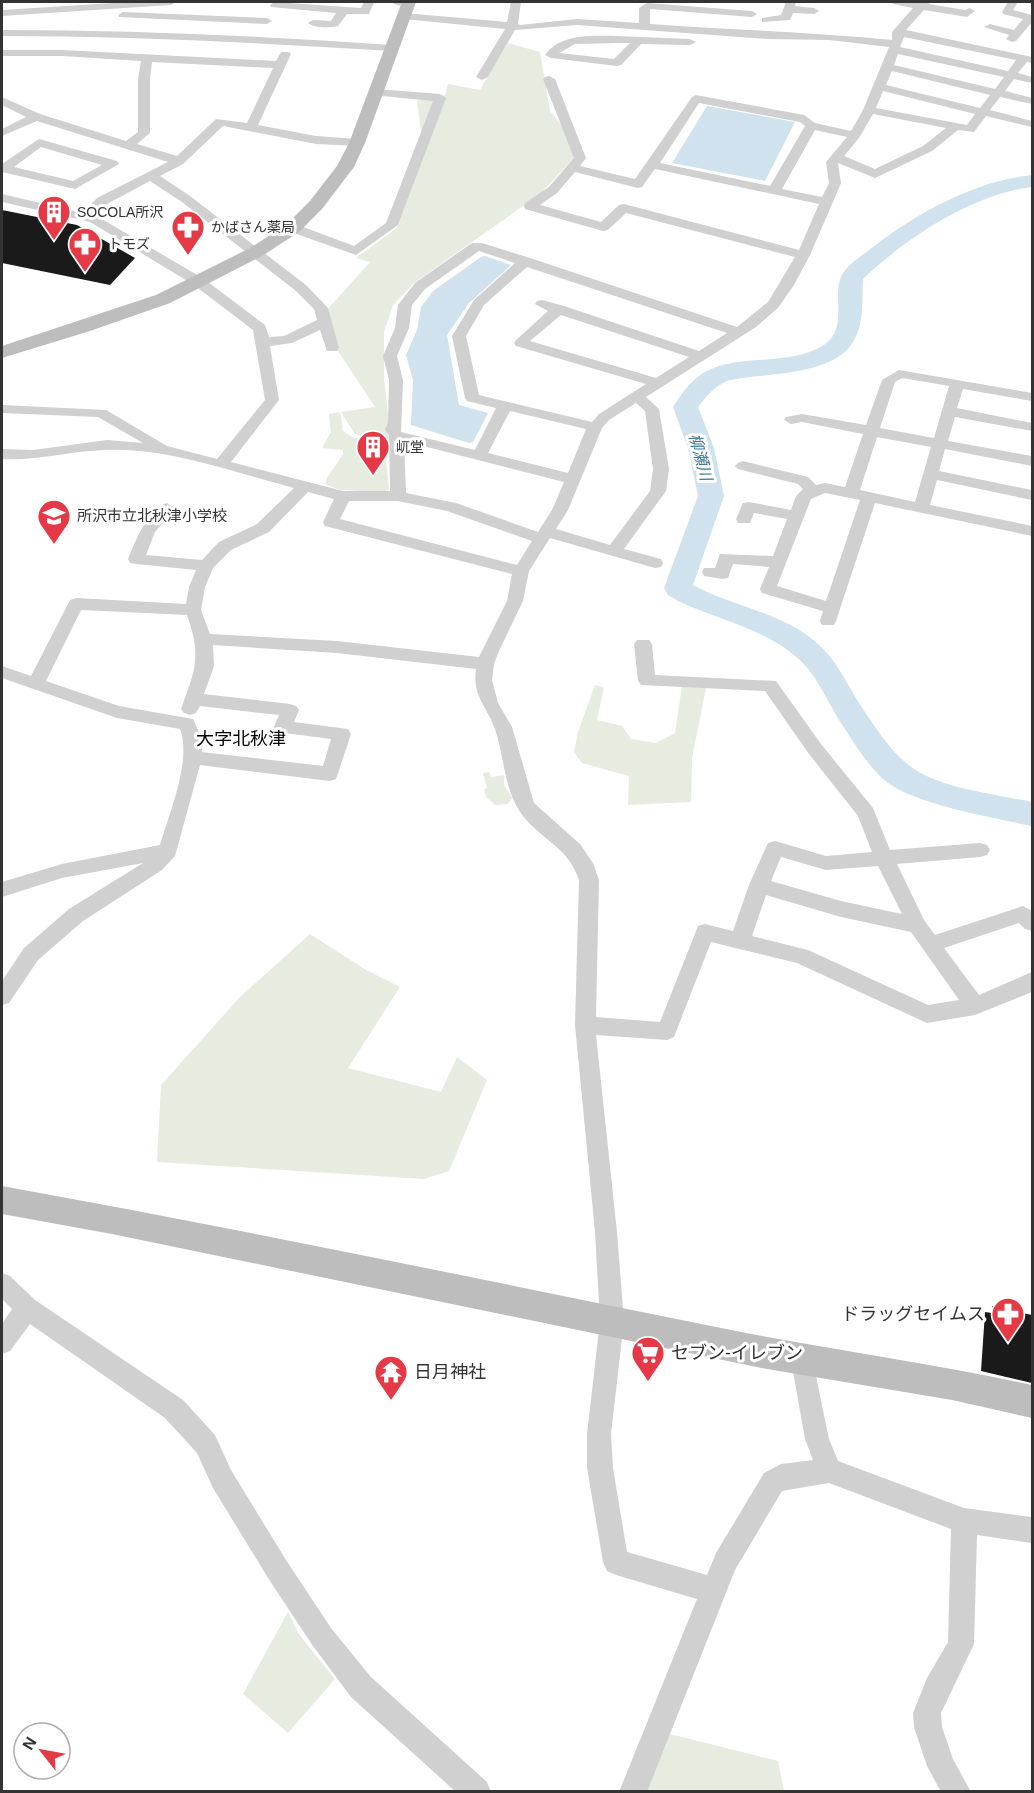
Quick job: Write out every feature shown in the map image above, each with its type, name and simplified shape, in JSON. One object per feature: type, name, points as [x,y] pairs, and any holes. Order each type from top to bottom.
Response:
[{"type":"street","points":[[117,10],[171,2]]},
{"type":"street","points":[[258,39],[275,3],[366,12],[369,2]]},
{"type":"street","points":[[482,77],[512,27],[516,2]]},
{"type":"street","points":[[738,2],[752,14],[766,20],[786,18],[790,5],[814,11]]},
{"type":"street","points":[[897,2],[924,4],[967,14],[970,11]]},
{"type":"street","points":[[990,27],[1014,36],[1031,18],[1007,12],[1013,2]]},
{"type":"street","points":[[712,1590],[616,1562],[600,1468],[599,1434],[612,1321],[606,1232],[585,1025],[590,898],[587,873],[584,863],[573,849],[539,820],[521,795],[503,727],[484,689],[485,664],[515,601],[521,571],[545,536],[595,427],[604,417],[738,332],[773,305],[787,285],[835,183],[832,162],[855,135],[869,111],[888,67],[895,42],[924,4]]},
{"type":"street","points":[[2,352],[126,313],[199,282],[256,252],[293,228],[345,167],[376,93],[405,5],[520,28],[577,22],[829,37],[895,42],[1028,59]]},
{"type":"street","points":[[645,27],[644,8],[647,6],[752,14]]},
{"type":"street","points":[[103,33],[117,10]]},
{"type":"street","points":[[2,13],[117,10],[267,21]]},
{"type":"street","points":[[313,22],[334,24],[344,10]]},
{"type":"street","points":[[766,20],[766,35]]},
{"type":"street","points":[[2,33],[103,33],[258,39],[392,48]]},
{"type":"street","points":[[637,42],[617,63],[551,55],[554,50],[573,42],[637,42],[727,42],[766,35]]},
{"type":"street","points":[[178,60],[191,37]]},
{"type":"street","points":[[251,128],[291,41]]},
{"type":"street","points":[[895,42],[1032,80]]},
{"type":"street","points":[[2,53],[71,54],[280,65]]},
{"type":"street","points":[[127,146],[144,133],[144,79],[147,58]]},
{"type":"street","points":[[869,111],[970,129],[1010,75],[1028,59]]},
{"type":"street","points":[[888,67],[1032,100]]},
{"type":"street","points":[[549,79],[580,158],[553,190],[530,206],[603,227],[624,208],[803,255]]},
{"type":"street","points":[[879,87],[1032,124]]},
{"type":"street","points":[[293,228],[356,251],[392,225],[440,98],[376,93]]},
{"type":"street","points":[[572,168],[638,184],[696,99],[804,119],[811,126],[855,135]]},
{"type":"street","points":[[2,101],[36,117],[179,161]]},
{"type":"street","points":[[2,133],[36,117]]},
{"type":"street","points":[[87,216],[102,201],[179,161],[220,122],[316,140],[357,143]]},
{"type":"street","points":[[774,191],[811,126]]},
{"type":"street","points":[[835,157],[875,174],[919,153],[945,137],[954,126]]},
{"type":"street","points":[[75,153],[98,136]]},
{"type":"street","points":[[39,143],[113,164],[75,184],[3,168],[39,143]]},
{"type":"street","points":[[652,165],[827,202]]},
{"type":"street","points":[[5,199],[37,176]]},
{"type":"street","points":[[152,176],[186,199],[256,252],[269,266],[301,288],[321,308],[332,348]]},
{"type":"street","points":[[5,199],[87,216],[199,282],[260,328],[272,400],[222,464]]},
{"type":"street","points":[[398,496],[396,435],[393,430],[396,380],[390,356],[402,328],[405,305],[420,286],[477,246],[738,332]]},
{"type":"street","points":[[525,261],[479,303],[459,336],[472,398],[595,427]]},
{"type":"street","points":[[542,304],[701,356]]},
{"type":"street","points":[[559,309],[535,328],[521,343],[657,383]]},
{"type":"street","points":[[262,342],[287,340],[325,322]]},
{"type":"street","points":[[851,494],[889,380],[892,377],[906,374],[1032,397]]},
{"type":"street","points":[[921,508],[957,383]]},
{"type":"street","points":[[614,551],[658,491],[661,468],[651,409],[636,396]]},
{"type":"street","points":[[479,456],[505,405]]},
{"type":"street","points":[[2,410],[101,413],[165,450]]},
{"type":"street","points":[[949,411],[1032,427]]},
{"type":"street","points":[[791,420],[802,418],[873,430],[1032,461]]},
{"type":"street","points":[[396,435],[573,479]]},
{"type":"street","points":[[2,454],[33,454],[107,446],[165,450],[343,496],[398,496],[450,507],[545,536],[614,551],[655,563]]},
{"type":"street","points":[[743,466],[802,480],[813,490]]},
{"type":"street","points":[[930,474],[1032,495]]},
{"type":"street","points":[[2,997],[20,966],[31,954],[76,915],[155,865],[168,851],[193,758],[193,740],[187,724],[192,699],[205,666],[204,639],[193,610],[197,587],[206,566],[225,546],[262,528],[305,486]]},
{"type":"street","points":[[869,497],[830,615],[768,589],[804,496],[813,490],[825,488],[851,494],[869,497],[1032,531]]},
{"type":"street","points":[[343,496],[331,522],[521,571]]},
{"type":"street","points":[[744,519],[749,507],[796,516]]},
{"type":"street","points":[[167,508],[148,531],[136,559],[206,566]]},
{"type":"street","points":[[710,572],[722,574],[726,558],[779,562]]},
{"type":"street","points":[[35,685],[76,604],[193,610]]},
{"type":"street","points":[[204,639],[337,647],[485,664]]},
{"type":"street","points":[[643,644],[647,681],[770,686],[814,749],[866,813],[884,858],[917,925],[975,1006]]},
{"type":"street","points":[[2,672],[117,712],[187,724]]},
{"type":"street","points":[[192,699],[290,710],[283,727],[342,734],[330,774],[193,758]]},
{"type":"street","points":[[740,940],[759,885],[775,849],[826,863],[980,850]]},
{"type":"street","points":[[2,889],[62,871],[168,851]]},
{"type":"street","points":[[759,885],[841,909],[917,925]]},
{"type":"street","points":[[931,944],[1023,914],[1032,923]]},
{"type":"street","points":[[585,1025],[667,1031],[705,932],[801,956],[927,1014],[975,1006],[1025,986],[1032,980]]},
{"type":"street","points":[[2,1200],[112,1220],[803,1360],[952,1384],[1032,1402]]},
{"type":"street","points":[[2,1284],[27,1308],[174,1409],[189,1424],[206,1444],[222,1479],[322,1638],[361,1687],[472,1790]]},
{"type":"street","points":[[2,1343],[27,1308]]},
{"type":"street","points":[[803,1360],[817,1439],[829,1470]]},
{"type":"street","points":[[633,1791],[712,1590],[725,1562],[773,1482],[781,1477],[829,1470],[964,1521],[1032,1530]]},
{"type":"street","points":[[957,1791],[941,1766],[928,1727],[927,1713],[937,1688],[961,1644],[964,1521]]},
{"type":"shaded area","points":[[508,43],[540,52],[550,111],[582,150],[540,194],[414,283],[393,305],[384,332],[384,378],[391,442],[355,434],[341,412],[375,407],[336,348],[327,310],[370,262],[356,258],[397,228],[424,156],[417,101],[445,95],[448,84],[480,90]]},
{"type":"shaded area","points":[[340,412],[343,431],[354,438],[384,442],[389,489],[385,492],[340,490],[325,484],[343,454],[343,450],[322,448],[331,432],[329,414]]},
{"type":"shaded area","points":[[595,685],[604,687],[597,720],[622,726],[631,739],[656,743],[675,733],[682,686],[706,688],[692,758],[691,802],[628,805],[629,776],[582,763],[574,752],[578,732]]},
{"type":"shaded area","points":[[489,772],[491,777],[504,775],[504,785],[512,798],[508,804],[495,805],[486,797],[484,789],[487,788],[483,773]]},
{"type":"shaded area","points":[[310,934],[366,970],[400,987],[348,1068],[441,1092],[457,1057],[487,1080],[449,1171],[424,1179],[157,1162],[161,1085],[240,997]]},
{"type":"shaded area","points":[[288,1612],[298,1633],[335,1679],[288,1733],[243,1694]]},
{"type":"shaded area","points":[[658,1731],[778,1761],[784,1791],[633,1792]]},
{"type":"water","points":[[707,106],[795,122],[765,181],[672,163]]},
{"type":"water","points":[[485,256],[511,265],[469,303],[447,335],[459,405],[488,413],[473,442],[469,443],[411,425],[413,380],[406,355],[417,330],[421,307],[433,291]]},
{"type":"building","name":"SOCOLA所沢","points":[[2,210],[77,225],[135,258],[110,285],[2,263]]},
{"type":"building","name":"ドラッグセイムス","points":[[992,1306],[1032,1315],[1032,1383],[981,1371],[985,1312],[992,1313]]},
{"type":"waterway","name":"柳瀬川","points":[[1032,181],[1008,184],[967,200],[924,223],[866,264],[852,277],[848,326],[843,340],[833,350],[804,362],[749,369],[718,376],[708,381],[696,393],[685,407],[701,448],[711,496],[678,588],[694,597],[766,625],[805,648],[825,670],[849,712],[873,746],[886,763],[901,776],[945,794],[1032,814]]},
{"type":"place","name":"SOCOLA所沢","points":[[54,241]]},
{"type":"place","name":"かばさん薬局","points":[[188,256]]},
{"type":"place","name":"トモズ","points":[[85,273]]},
{"type":"place","name":"屼堂","points":[[373,476]]},
{"type":"place","name":"所沢市立北秋津小学校","points":[[54,545]]},
{"type":"place","name":"ドラッグセイムス","points":[[1008,1343]]},
{"type":"place","name":"セブン-イレブン","points":[[648,1382]]},
{"type":"place","name":"日月神社","points":[[391,1401]]},
{"type":"district","name":"大字北秋津","points":[[241,739]]}]
